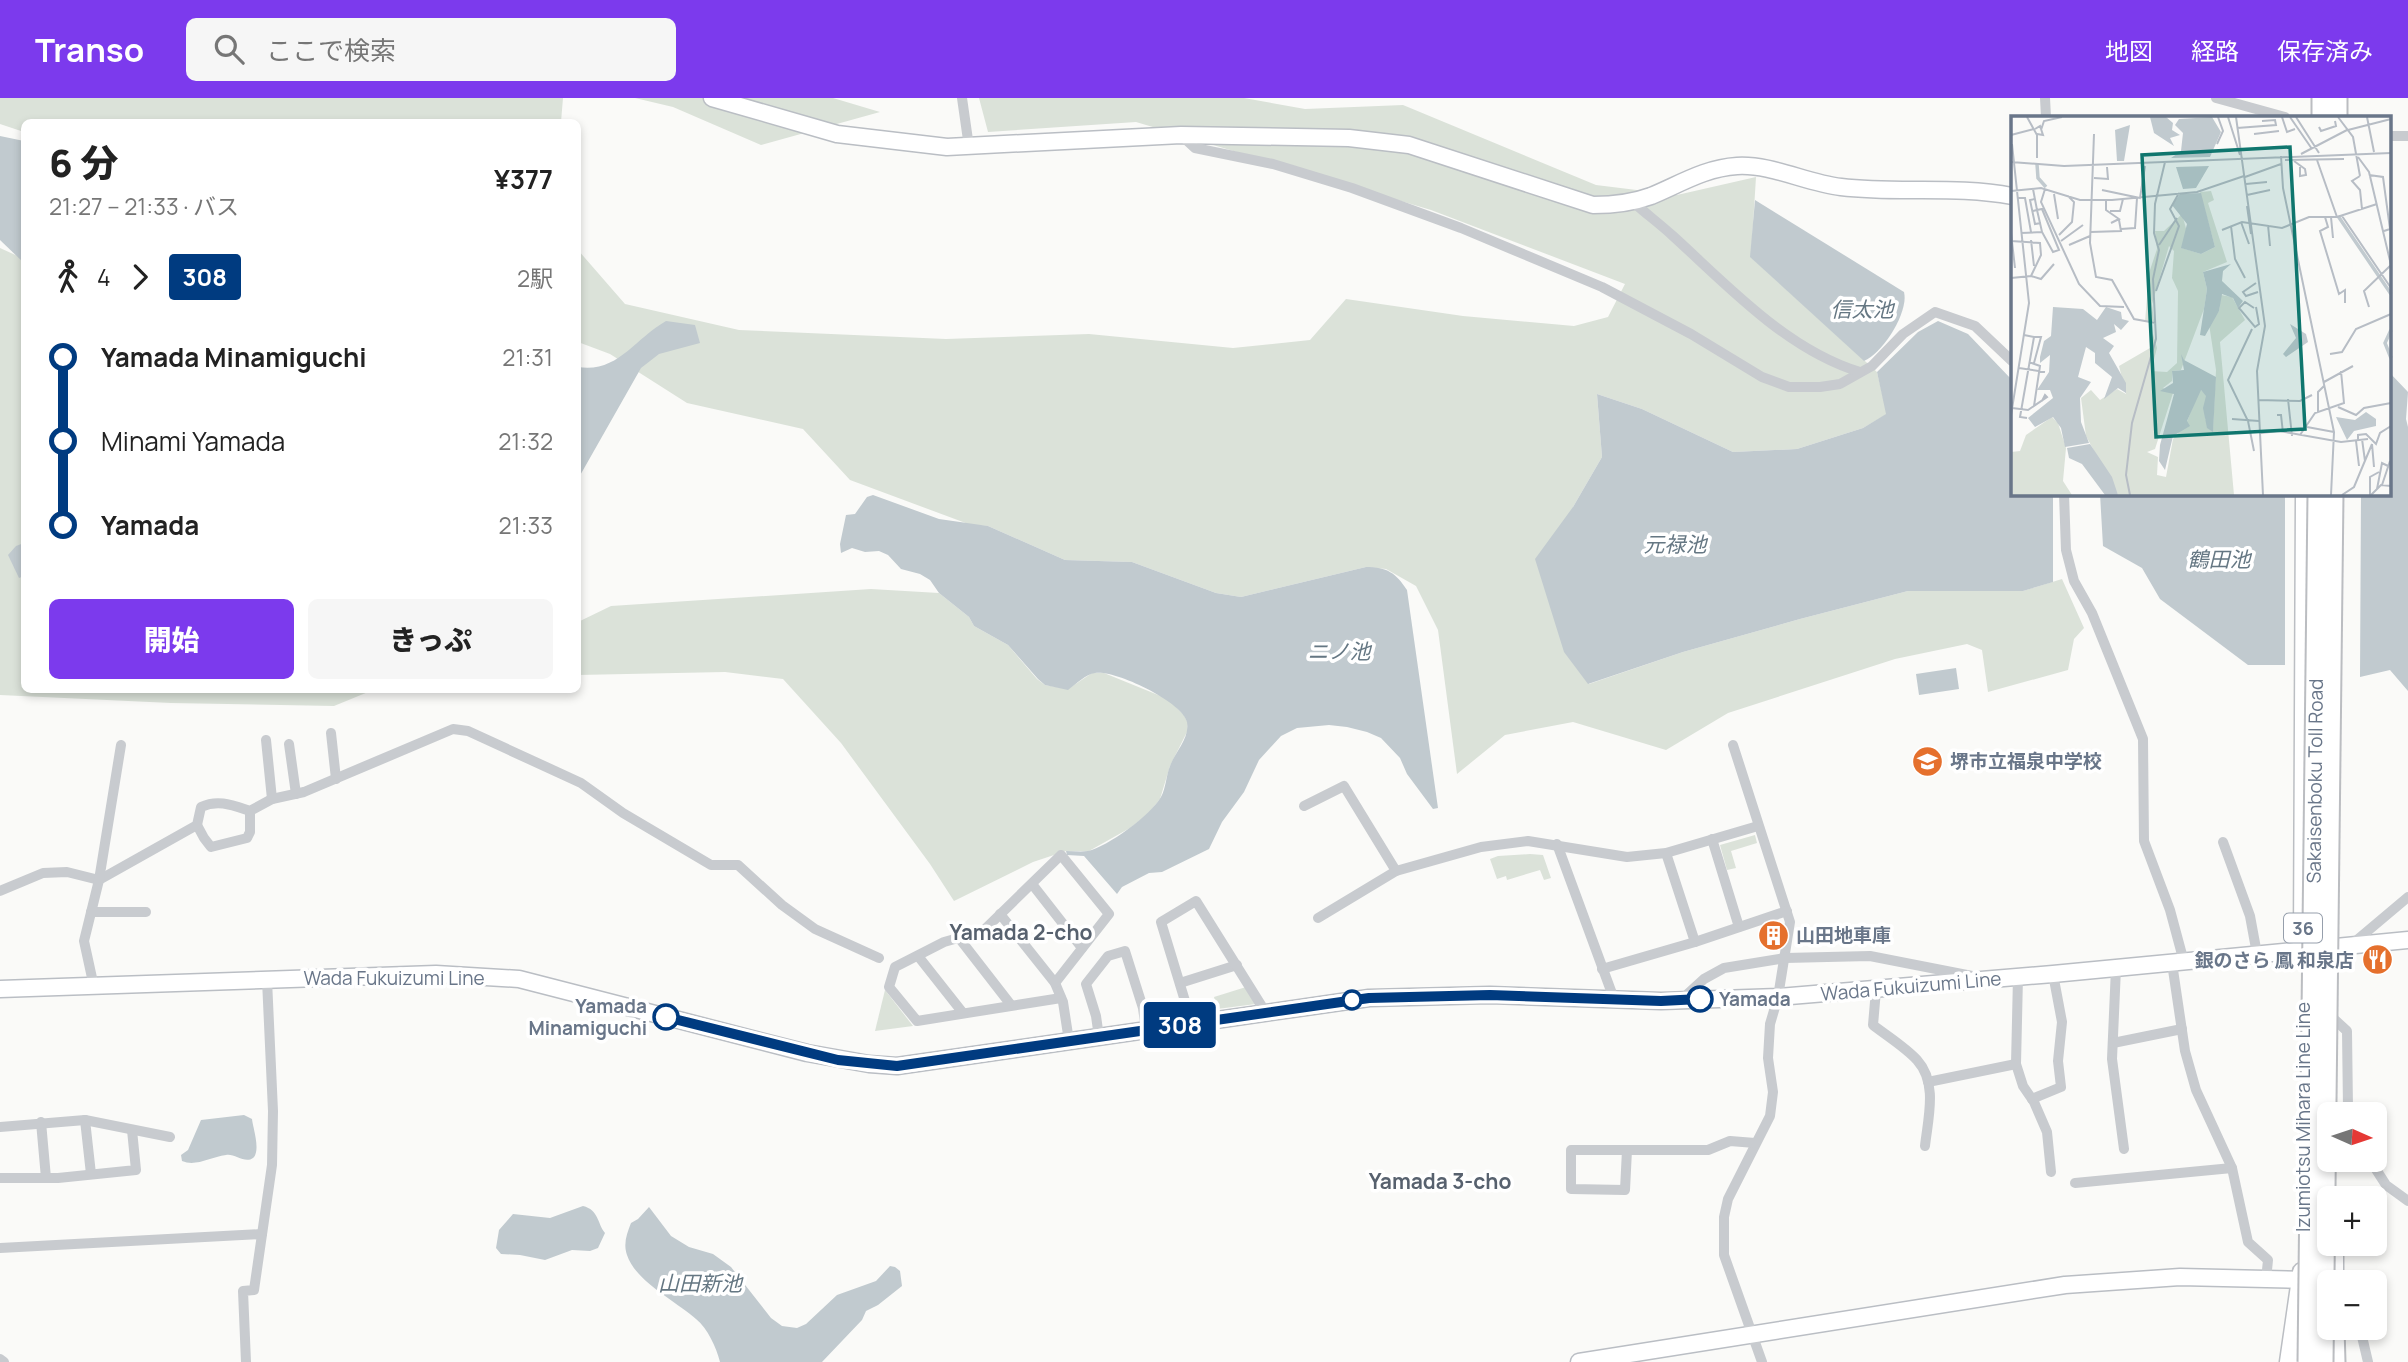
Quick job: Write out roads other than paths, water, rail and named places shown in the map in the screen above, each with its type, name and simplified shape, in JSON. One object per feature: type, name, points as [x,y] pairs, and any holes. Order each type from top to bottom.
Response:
[{"type":"highway","points":[[2322,98],[2322,116]]},
{"type":"highway","points":[[2337,98],[2337,116]]},
{"type":"highway","name":"Sakaisenboku Toll Road","points":[[2308,1362],[2318,495]]},
{"type":"highway","name":"Sakaisenboku Toll Road","points":[[2323,1362],[2333,495]]},
{"type":"highway","points":[[2298,1362],[2302,1326],[2302,1281]]},
{"type":"highway","points":[[2334,1340],[2335,1362]]},
{"type":"main road","points":[[712,98],[837,134],[903,143],[969,147],[1181,135],[1349,138],[1409,145],[1594,205],[1617,205],[1649,197],[1702,172],[1737,166],[1762,167],[1840,187],[1984,190],[2011,196]]},
{"type":"main road","points":[[2312,116],[2313,98]]},
{"type":"main road","points":[[2346,116],[2347,98]]},
{"type":"main road","name":"Izumiotsu Mihara Line Line","points":[[2289,1362],[2302,1281],[2305,495]]},
{"type":"main road","name":"Izumiotsu Mihara Line Line","points":[[2334,1102],[2335,1020],[2344,946],[2342,495]]},
{"type":"main road","name":"Wada Fukuizumi Line","points":[[0,989],[436,974],[519,979],[807,1053],[869,1065],[897,1066],[1378,998],[1490,995],[1681,1000],[1778,997],[2408,940]]},
{"type":"main road","points":[[1579,1362],[2065,1285],[2180,1277],[2317,1281]]},
{"type":"main road","points":[[2341,1340],[2343,1362]]},
{"type":"street","points":[[962,98],[969,147]]},
{"type":"street","points":[[2045,98],[2046,116]]},
{"type":"street","points":[[2216,98],[2281,116]]},
{"type":"street","points":[[1181,135],[1195,148],[1273,164],[1352,188],[1461,228],[1602,287],[1679,327],[1762,377],[1789,387],[1840,384],[1872,366],[1903,334],[1935,312],[1975,326],[2011,360]]},
{"type":"street","points":[[2390,136],[2408,136]]},
{"type":"street","points":[[1632,201],[1760,316],[1844,368],[1860,372]]},
{"type":"street","points":[[2064,495],[2066,550],[2074,582],[2092,613],[2143,739],[2144,841],[2170,910],[2178,962],[2185,1051],[2196,1090],[2232,1168],[2248,1242],[2268,1260],[2266,1280]]},
{"type":"street","points":[[250,811],[250,832],[247,838],[211,847],[197,825],[201,807],[211,802],[250,811],[272,799],[296,794],[336,779],[453,729],[468,731],[581,783],[623,813],[711,865],[738,865],[782,905],[815,929],[879,958]]},
{"type":"street","points":[[331,733],[336,779]]},
{"type":"street","points":[[266,740],[272,799]]},
{"type":"street","points":[[289,744],[296,794]]},
{"type":"street","points":[[94,987],[85,941],[100,880],[121,745]]},
{"type":"street","points":[[1733,745],[1790,922],[1778,997],[1770,1024],[1768,1058],[1773,1092],[1770,1116],[1728,1199],[1724,1217],[1724,1255],[1762,1362]]},
{"type":"street","points":[[1304,806],[1344,786],[1396,871]]},
{"type":"street","points":[[0,891],[43,873],[67,872],[100,880],[197,825]]},
{"type":"street","points":[[1318,918],[1396,871],[1481,847],[1528,841],[1627,857],[1666,853],[1758,826]]},
{"type":"street","points":[[1712,839],[1739,928]]},
{"type":"street","points":[[2223,842],[2250,916],[2256,939],[2256,954]]},
{"type":"street","points":[[1557,844],[1614,999]]},
{"type":"street","points":[[1666,853],[1695,942]]},
{"type":"street","points":[[1055,983],[1109,914],[1061,855],[984,930],[944,942],[895,967],[889,987],[917,1021],[1061,998]]},
{"type":"street","points":[[1032,884],[1082,948]]},
{"type":"street","points":[[2344,946],[2408,897]]},
{"type":"street","points":[[1192,1024],[1161,922],[1196,901],[1266,1013]]},
{"type":"street","points":[[1602,969],[1787,911]]},
{"type":"street","points":[[91,912],[146,912]]},
{"type":"street","points":[[1000,914],[1055,983],[1061,998],[1069,1041]]},
{"type":"street","points":[[959,938],[1012,1005]]},
{"type":"street","points":[[1099,1037],[1086,984],[1108,956],[1125,951],[1143,1008],[1146,1030]]},
{"type":"street","points":[[918,956],[963,1013]]},
{"type":"street","points":[[1681,1000],[1704,979],[1724,968],[1785,958],[1870,957],[1989,979]]},
{"type":"street","points":[[1180,983],[1237,965]]},
{"type":"street","points":[[2116,968],[2112,1059],[2124,1149]]},
{"type":"street","points":[[2032,1100],[2061,1087],[2058,1061],[2062,1021],[2053,974]]},
{"type":"street","points":[[2018,977],[2016,1064],[2023,1086],[2047,1132],[2051,1172]]},
{"type":"street","points":[[246,1362],[243,1291],[254,1290],[272,1165],[273,1111],[267,980]]},
{"type":"street","points":[[1877,990],[1873,1025],[1917,1060],[1927,1076],[1931,1096],[1925,1146]]},
{"type":"street","points":[[2335,1020],[2347,1031],[2348,1102]]},
{"type":"street","points":[[2113,1043],[2182,1029]]},
{"type":"street","points":[[1928,1082],[2016,1064]]},
{"type":"street","points":[[85,1119],[91,1174]]},
{"type":"street","points":[[0,1127],[85,1119],[170,1137]]},
{"type":"street","points":[[41,1122],[46,1178]]},
{"type":"street","points":[[0,1178],[46,1178],[136,1170],[132,1130]]},
{"type":"street","points":[[1627,1150],[1625,1190],[1571,1189],[1570,1150],[1627,1150],[1708,1150],[1730,1140],[1755,1143]]},
{"type":"street","points":[[2075,1183],[2232,1168]]},
{"type":"street","points":[[2378,1172],[2386,1185],[2408,1201]]},
{"type":"street","points":[[0,1248],[262,1234]]},
{"type":"street","points":[[2363,1340],[2368,1362]]},
{"type":"water","points":[[0,136],[21,140],[21,260],[0,240]]},
{"type":"water","name":"信太池","points":[[1755,200],[1904,292],[1899,321],[1871,357],[1864,361],[1750,257]]},
{"type":"water","points":[[666,321],[695,325],[700,343],[659,354],[641,368],[581,474],[581,367],[592,368],[615,360]]},
{"type":"water","name":"元禄池","points":[[1938,321],[1968,334],[2011,379],[2011,495],[2053,495],[2053,582],[2023,591],[1908,591],[1683,652],[1588,684],[1564,652],[1535,559],[1573,507],[1602,457],[1597,394],[1642,409],[1733,452],[1797,449],[1863,428],[1886,414],[1877,372],[1918,332]]},
{"type":"water","points":[[2390,373],[2408,392],[2408,691],[2390,670],[2360,677],[2361,495],[2390,495]]},
{"type":"water","name":"ニノ池","points":[[873,495],[939,519],[988,526],[1065,560],[1132,562],[1216,593],[1241,597],[1366,567],[1390,572],[1407,590],[1438,808],[1433,809],[1407,774],[1400,758],[1381,738],[1347,727],[1329,725],[1297,728],[1281,736],[1259,760],[1244,792],[1222,822],[1209,849],[1162,872],[1149,873],[1122,887],[1117,894],[1084,856],[1067,855],[1066,851],[1088,851],[1106,843],[1139,821],[1156,804],[1163,793],[1170,766],[1186,734],[1187,722],[1183,714],[1147,688],[1104,673],[1088,675],[1068,690],[1045,685],[1008,645],[974,626],[969,617],[939,593],[930,580],[901,569],[888,555],[879,551],[865,552],[852,548],[841,553],[840,544],[846,515],[855,514],[867,497]]},
{"type":"water","name":"鶴田池","points":[[2100,495],[2285,495],[2285,665],[2248,665],[2160,599],[2142,568],[2103,546]]},
{"type":"water","points":[[21,544],[19,578],[8,555]]},
{"type":"water","points":[[1956,668],[1959,689],[1919,695],[1916,674]]},
{"type":"water","points":[[244,1115],[252,1119],[256,1145],[253,1158],[247,1160],[229,1155],[198,1162],[182,1161],[181,1155],[188,1150],[201,1120]]},
{"type":"water","points":[[583,1206],[592,1210],[605,1233],[598,1248],[590,1251],[572,1250],[545,1260],[501,1254],[496,1248],[499,1230],[513,1214],[550,1218]]},
{"type":"water","name":"山田新池","points":[[649,1207],[671,1236],[689,1247],[713,1254],[731,1267],[771,1318],[782,1326],[797,1328],[806,1324],[837,1295],[876,1281],[890,1266],[900,1271],[902,1286],[866,1311],[862,1320],[822,1362],[720,1362],[711,1339],[700,1323],[639,1274],[627,1255],[625,1243],[631,1223]]},
{"type":"place","name":"堺市立福泉中学校","points":[[1927,761]]},
{"type":"place","name":"山田地車庫","points":[[1773,935]]},
{"type":"place","name":"銀のさら 鳳 和泉店","points":[[2377,960]]},
{"type":"place","name":"Yamada","points":[[1700,999]]},
{"type":"place","name":"Yamada Minamiguchi","points":[[666,1017]]},
{"type":"district","name":"Yamada 2-cho","points":[[1021,932]]},
{"type":"district","name":"Yamada 3-cho","points":[[1440,1181]]}]
